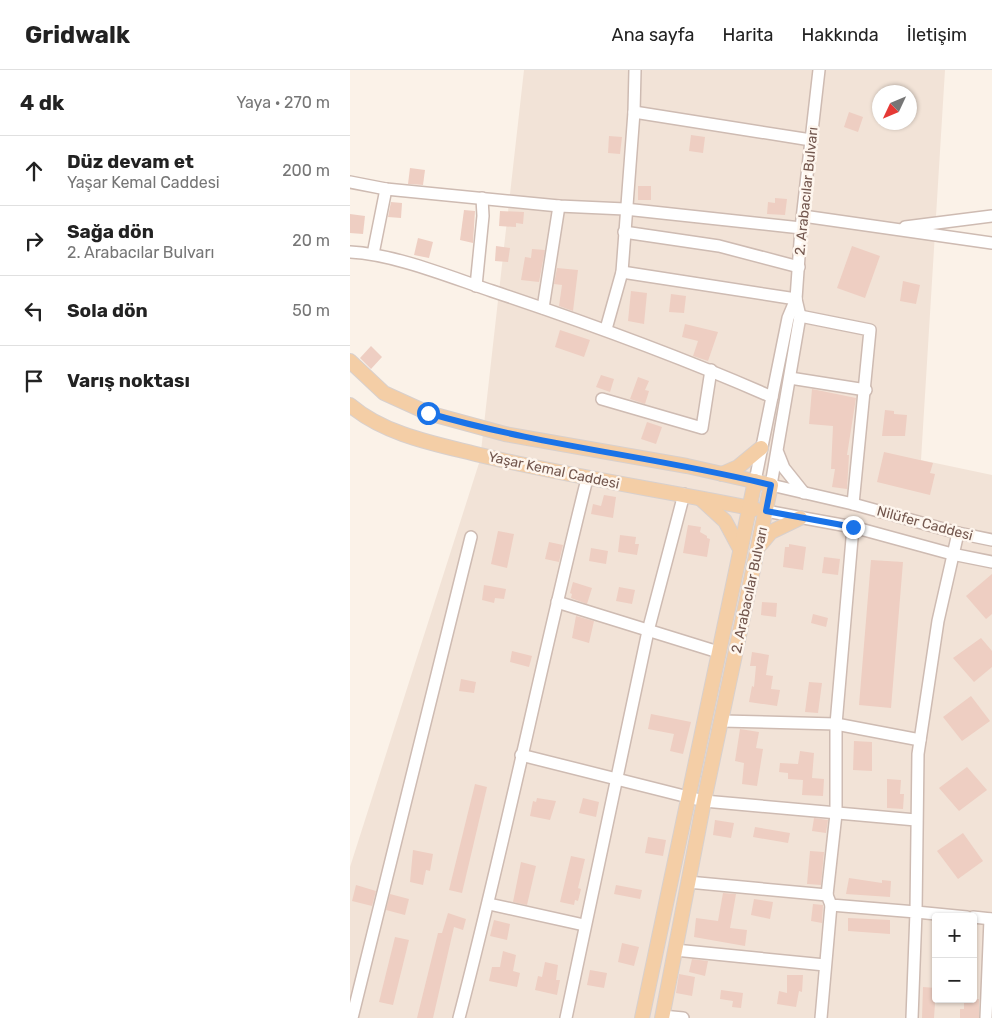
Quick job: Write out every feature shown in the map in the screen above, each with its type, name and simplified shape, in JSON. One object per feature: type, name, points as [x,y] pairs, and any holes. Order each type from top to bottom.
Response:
[{"type":"main road","name":"Yaşar Kemal Caddesi","points":[[350,361],[370,383],[384,393],[428,413],[505,434],[722,474],[771,485]]},
{"type":"main road","name":"Yaşar Kemal Caddesi","points":[[350,404],[370,420],[423,440],[520,465],[587,479],[684,494],[766,511]]},
{"type":"main road","points":[[722,474],[738,467],[761,448]]},
{"type":"main road","points":[[642,1018],[754,481]]},
{"type":"main road","name":"2. Arabacılar Bulvarı","points":[[662,1017],[704,800],[771,485]]},
{"type":"main road","points":[[699,497],[724,521],[740,549]]},
{"type":"main road","points":[[758,547],[771,532],[800,518]]},
{"type":"street","points":[[606,329],[622,272],[625,209],[634,112],[635,70]]},
{"type":"street","name":"2. Arabacılar Bulvarı","points":[[771,485],[800,316],[796,299],[801,228],[819,70]]},
{"type":"street","points":[[634,112],[810,140]]},
{"type":"street","points":[[350,182],[386,189],[559,206],[625,209],[801,228]]},
{"type":"street","points":[[373,254],[386,189]]},
{"type":"street","points":[[476,286],[483,216],[482,198]]},
{"type":"street","points":[[543,308],[559,206]]},
{"type":"street","points":[[803,216],[992,244]]},
{"type":"street","points":[[891,229],[992,216]]},
{"type":"street","points":[[624,232],[719,246],[799,267]]},
{"type":"street","points":[[350,252],[373,254],[606,329],[711,370],[772,397]]},
{"type":"street","points":[[622,272],[796,299],[788,318],[754,481]]},
{"type":"street","points":[[800,316],[870,330],[866,390],[853,504]]},
{"type":"street","points":[[602,399],[702,428],[711,370]]},
{"type":"street","points":[[790,378],[866,390]]},
{"type":"street","points":[[777,452],[792,480],[804,493]]},
{"type":"street","points":[[459,1018],[489,904],[521,755],[587,479]]},
{"type":"street","name":"Nilüfer Caddesi","points":[[771,485],[992,540]]},
{"type":"street","points":[[566,1018],[584,925],[618,777],[648,631],[684,494]]},
{"type":"street","points":[[766,511],[853,527],[952,554],[992,562]]},
{"type":"street","points":[[821,1018],[836,814],[836,724],[853,527]]},
{"type":"street","points":[[912,1018],[916,912],[916,820],[920,740],[938,621],[958,533]]},
{"type":"street","points":[[352,1018],[471,537]]},
{"type":"street","points":[[557,602],[715,651]]},
{"type":"street","points":[[722,721],[836,724],[920,740]]},
{"type":"street","points":[[521,755],[618,777],[704,800],[836,814],[916,820]]},
{"type":"street","points":[[688,882],[932,914]]},
{"type":"street","points":[[489,904],[584,925]]},
{"type":"street","points":[[977,917],[991,919],[986,1018]]},
{"type":"street","points":[[675,950],[825,965]]},
{"type":"street","points":[[662,1017],[683,1018]]},
{"type":"shaded area","points":[[524,70],[945,70],[921,460],[992,475],[992,1018],[350,1018],[350,867],[480,460]]},
{"type":"building","points":[[849,112],[863,117],[858,132],[844,127]]},
{"type":"building","points":[[691,135],[705,137],[703,153],[689,151]]},
{"type":"building","points":[[609,136],[622,137],[620,154],[608,153]]},
{"type":"building","points":[[410,168],[425,170],[423,185],[408,184]]},
{"type":"building","points":[[638,186],[651,186],[651,200],[638,200]]},
{"type":"building","points":[[775,198],[787,199],[785,215],[767,214],[768,202],[775,203]]},
{"type":"building","points":[[391,202],[402,203],[401,218],[388,217]]},
{"type":"building","points":[[464,210],[475,211],[473,243],[460,240]]},
{"type":"building","points":[[500,211],[524,212],[523,224],[516,223],[516,227],[499,226]]},
{"type":"building","points":[[350,214],[365,216],[363,234],[350,233]]},
{"type":"building","points":[[418,238],[433,242],[429,258],[414,255]]},
{"type":"building","points":[[496,246],[510,248],[508,262],[495,261]]},
{"type":"building","points":[[852,246],[880,256],[865,298],[837,288]]},
{"type":"building","points":[[532,249],[545,250],[539,282],[521,280],[525,257],[531,258]]},
{"type":"building","points":[[557,268],[578,270],[573,311],[559,306],[562,285],[554,284]]},
{"type":"building","points":[[903,281],[920,285],[916,304],[900,301]]},
{"type":"building","points":[[631,291],[647,293],[644,324],[628,321]]},
{"type":"building","points":[[671,294],[686,296],[684,313],[669,312]]},
{"type":"building","points":[[685,324],[718,332],[708,361],[693,356],[698,341],[682,337]]},
{"type":"building","points":[[560,330],[590,340],[584,357],[555,347]]},
{"type":"building","points":[[371,346],[382,357],[371,369],[360,358]]},
{"type":"building","points":[[601,375],[614,379],[610,392],[596,387]]},
{"type":"building","points":[[638,377],[649,381],[645,390],[649,391],[645,404],[630,399]]},
{"type":"building","points":[[812,389],[856,398],[847,455],[849,455],[847,489],[832,487],[835,469],[831,469],[833,426],[809,424]]},
{"type":"building","points":[[885,410],[894,411],[894,414],[907,415],[905,436],[882,436]]},
{"type":"building","points":[[647,422],[662,427],[656,444],[641,439]]},
{"type":"building","points":[[884,452],[933,463],[930,473],[935,474],[930,495],[877,482]]},
{"type":"building","points":[[604,495],[616,497],[613,518],[591,514],[593,504],[601,506]]},
{"type":"building","points":[[688,525],[701,527],[700,532],[710,539],[707,557],[683,553]]},
{"type":"building","points":[[498,531],[514,534],[507,568],[491,564]]},
{"type":"building","points":[[620,535],[636,537],[635,544],[639,544],[637,555],[618,552]]},
{"type":"building","points":[[549,542],[563,545],[559,562],[545,559]]},
{"type":"building","points":[[789,544],[806,547],[803,570],[783,567],[785,547],[789,547]]},
{"type":"building","points":[[591,548],[608,551],[606,564],[589,561]]},
{"type":"building","points":[[824,557],[840,559],[838,575],[822,573]]},
{"type":"building","points":[[871,560],[903,562],[891,708],[859,705]]},
{"type":"building","points":[[992,574],[992,614],[986,619],[966,596]]},
{"type":"building","points":[[573,582],[592,588],[587,604],[571,598],[572,594],[570,593]]},
{"type":"building","points":[[484,585],[506,589],[504,599],[495,598],[494,603],[482,600]]},
{"type":"building","points":[[619,587],[635,590],[632,604],[616,601]]},
{"type":"building","points":[[762,602],[777,603],[776,617],[761,615]]},
{"type":"building","points":[[813,614],[828,618],[826,627],[811,623]]},
{"type":"building","points":[[576,616],[594,621],[589,643],[572,638]]},
{"type":"building","points":[[981,638],[992,651],[992,667],[974,682],[953,658]]},
{"type":"building","points":[[512,651],[532,656],[529,667],[510,662]]},
{"type":"building","points":[[752,652],[769,655],[766,675],[773,676],[771,689],[780,690],[777,706],[749,702],[752,686],[754,687],[756,666],[750,666]]},
{"type":"building","points":[[461,679],[476,682],[474,693],[459,691]]},
{"type":"building","points":[[809,682],[822,683],[818,713],[805,712]]},
{"type":"building","points":[[971,696],[990,721],[962,741],[943,717]]},
{"type":"building","points":[[651,714],[691,722],[683,754],[670,751],[674,734],[648,729]]},
{"type":"building","points":[[740,729],[759,732],[756,748],[763,749],[757,786],[742,784],[744,763],[735,761]]},
{"type":"building","points":[[854,741],[872,742],[872,771],[853,770]]},
{"type":"building","points":[[800,751],[814,753],[812,778],[824,779],[823,796],[802,795],[803,780],[788,779],[788,773],[779,772],[780,763],[798,764]]},
{"type":"building","points":[[967,767],[987,790],[959,811],[939,788]]},
{"type":"building","points":[[887,779],[901,780],[900,794],[904,794],[903,809],[887,808]]},
{"type":"building","points":[[475,784],[487,787],[462,893],[449,890]]},
{"type":"building","points":[[537,798],[556,801],[550,820],[530,816],[533,801],[536,802]]},
{"type":"building","points":[[583,798],[599,802],[596,817],[579,813]]},
{"type":"building","points":[[814,818],[828,820],[826,833],[812,831]]},
{"type":"building","points":[[715,820],[734,823],[731,838],[713,835]]},
{"type":"building","points":[[755,827],[790,833],[788,843],[753,837]]},
{"type":"building","points":[[963,833],[983,861],[958,879],[937,851]]},
{"type":"building","points":[[648,837],[666,840],[663,856],[645,853]]},
{"type":"building","points":[[413,850],[433,854],[430,871],[426,870],[423,885],[410,882]]},
{"type":"building","points":[[810,851],[824,852],[821,885],[807,884]]},
{"type":"building","points":[[571,856],[585,859],[578,888],[581,889],[578,901],[575,900],[574,905],[560,902]]},
{"type":"building","points":[[521,862],[536,866],[527,905],[513,902]]},
{"type":"building","points":[[849,878],[882,883],[882,880],[891,881],[890,897],[846,894]]},
{"type":"building","points":[[356,885],[376,891],[372,906],[352,901]]},
{"type":"building","points":[[616,885],[642,890],[640,899],[614,894]]},
{"type":"building","points":[[723,893],[736,894],[730,928],[747,930],[745,946],[694,937],[696,918],[718,921]]},
{"type":"building","points":[[390,894],[409,899],[405,915],[386,910]]},
{"type":"building","points":[[754,899],[773,902],[770,919],[751,915]]},
{"type":"building","points":[[813,904],[823,905],[822,923],[811,921]]},
{"type":"building","points":[[448,913],[466,919],[463,930],[454,927],[433,1018],[417,1018],[438,933],[442,933]]},
{"type":"building","points":[[848,918],[890,920],[890,934],[848,931]]},
{"type":"building","points":[[494,920],[510,924],[507,940],[490,936]]},
{"type":"building","points":[[395,937],[409,940],[393,1005],[379,1002]]},
{"type":"building","points":[[622,943],[639,947],[634,966],[618,962]]},
{"type":"building","points":[[503,951],[516,955],[513,971],[520,973],[517,987],[489,981],[492,967],[500,967]]},
{"type":"building","points":[[692,959],[708,961],[705,976],[689,972]]},
{"type":"building","points":[[545,962],[558,965],[556,980],[560,980],[557,995],[535,990],[538,976],[542,977]]},
{"type":"building","points":[[590,970],[607,973],[604,988],[587,985]]},
{"type":"building","points":[[679,974],[695,977],[692,996],[676,993]]},
{"type":"building","points":[[787,975],[803,975],[802,992],[799,991],[796,1007],[777,1004],[779,991],[787,993]]},
{"type":"building","points":[[923,987],[932,988],[932,1003],[935,1003],[934,1018],[922,1018]]},
{"type":"building","points":[[721,990],[743,993],[741,1008],[732,1007],[733,1001],[720,999]]},
{"type":"building","points":[[977,999],[979,999],[979,1018],[960,1018],[960,1009],[964,1009],[964,1003],[977,1003]]},
{"type":"route","points":[[428,413],[505,434],[686,466],[771,485],[766,511],[853,527]]}]
